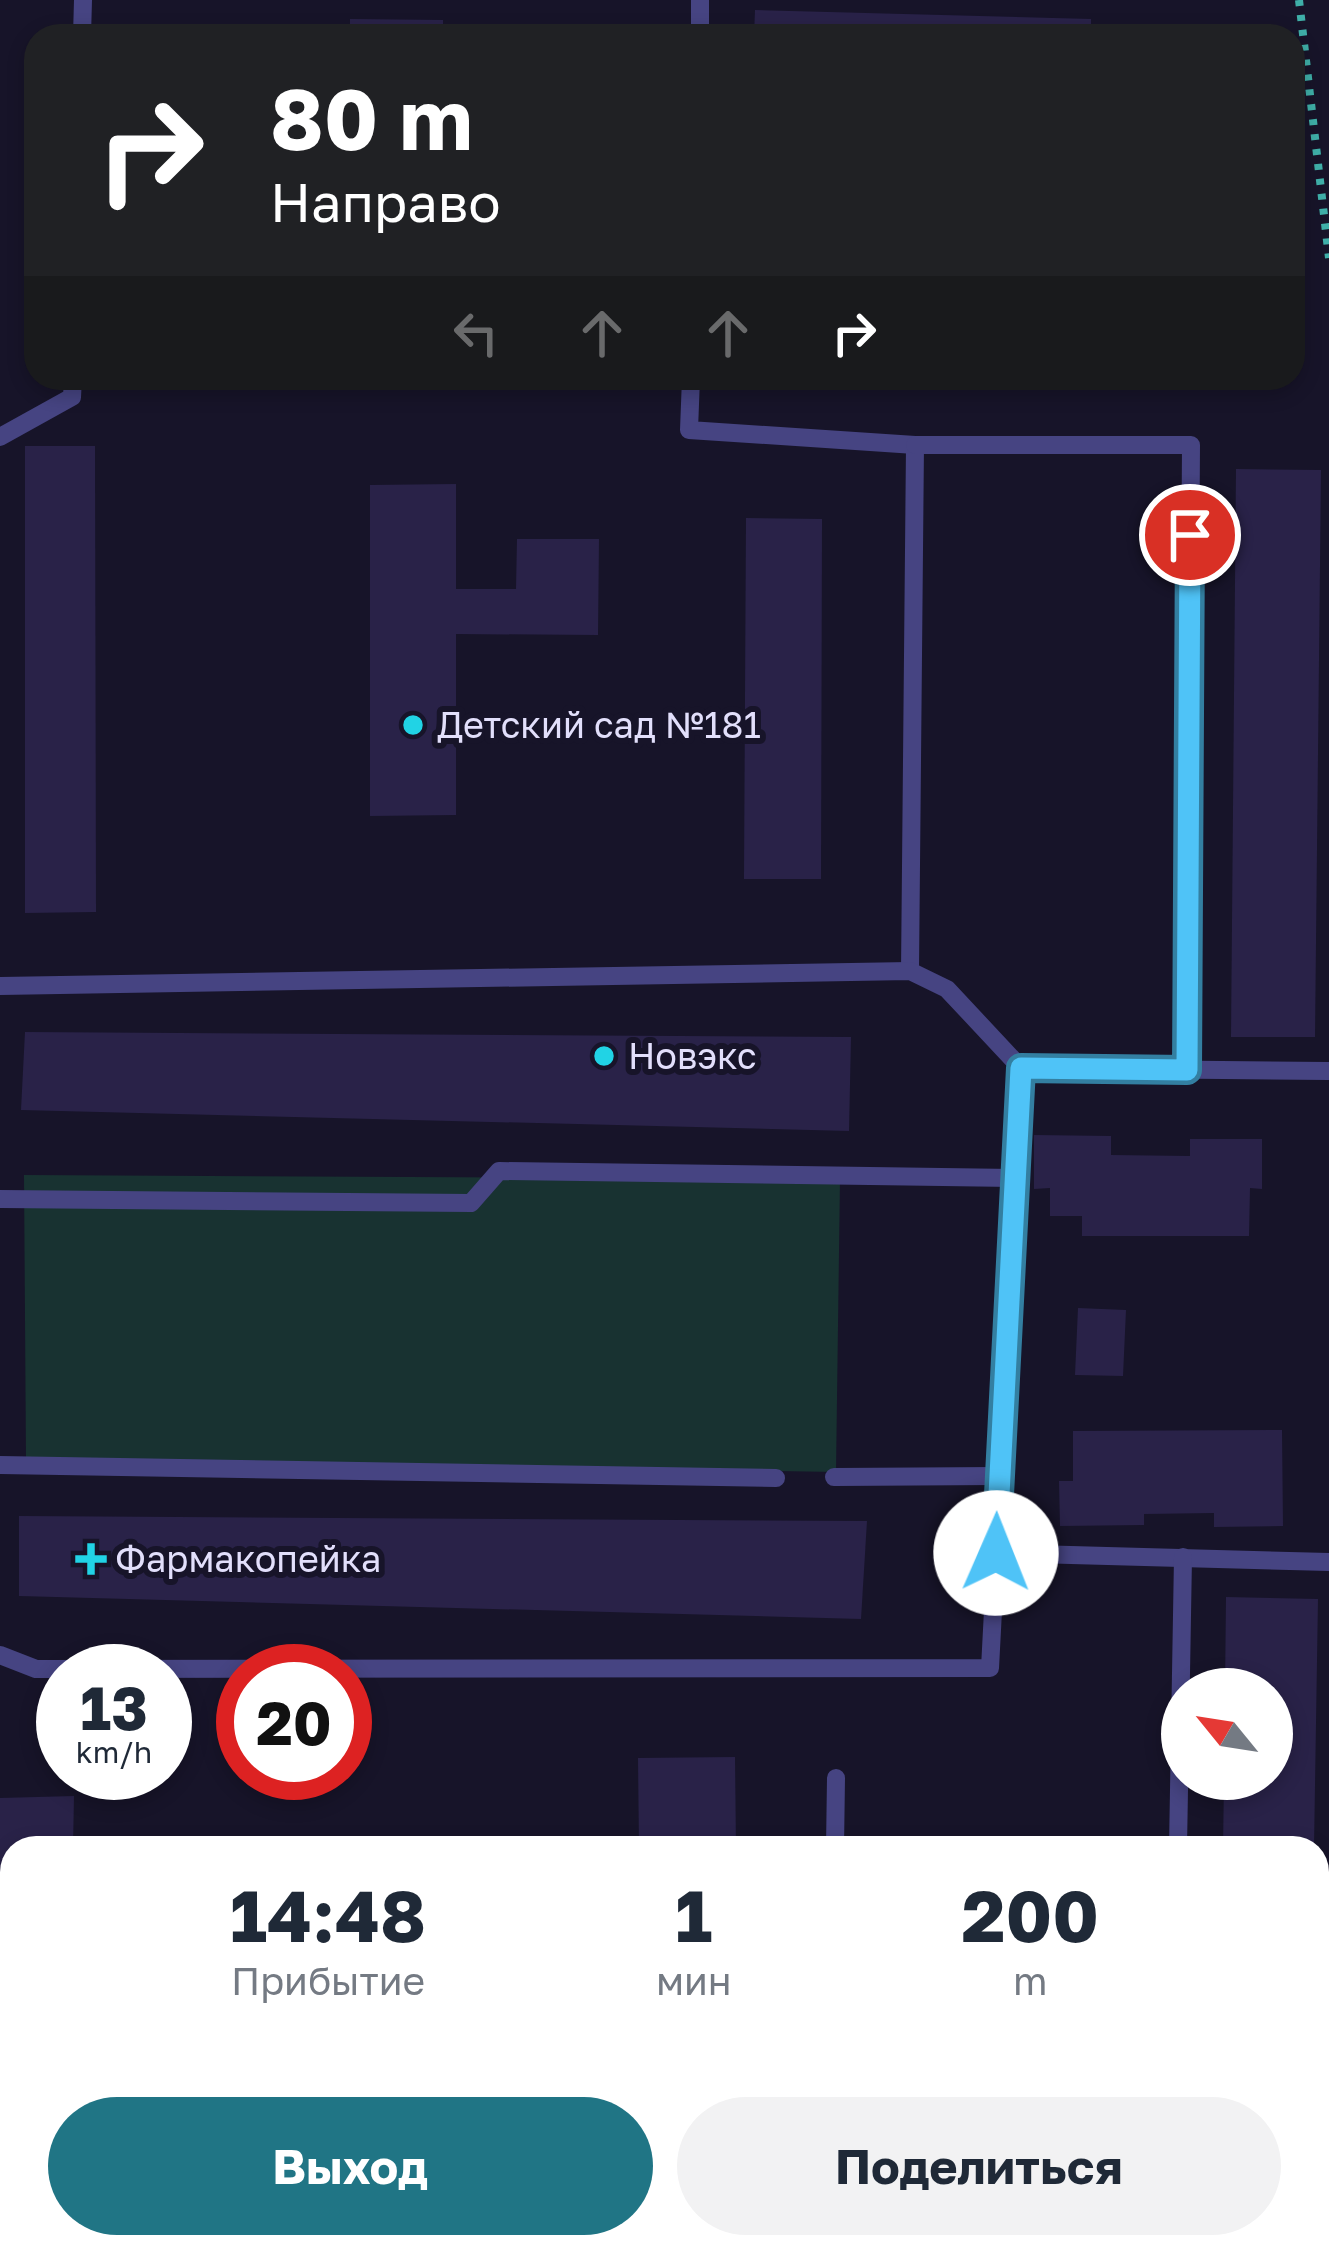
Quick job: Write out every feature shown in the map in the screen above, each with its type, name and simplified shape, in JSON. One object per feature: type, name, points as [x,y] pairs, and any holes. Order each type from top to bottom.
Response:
[{"type":"lane","points":[[0,437],[73,397],[73,390]]},
{"type":"lane","points":[[691,390],[689,430],[915,445],[1191,446],[1187,1070]]},
{"type":"lane","points":[[910,971],[915,445]]},
{"type":"lane","points":[[0,986],[910,971],[946,989],[1021,1068],[1329,1071]]},
{"type":"lane","points":[[0,1655],[36,1670],[991,1668],[1021,1068]]},
{"type":"lane","points":[[0,1199],[470,1203],[499,1171],[1014,1178]]},
{"type":"lane","points":[[0,1465],[776,1478]]},
{"type":"lane","points":[[834,1477],[997,1476]]},
{"type":"lane","points":[[996,1553],[1329,1562]]},
{"type":"lane","points":[[1178,1836],[1183,1557]]},
{"type":"lane","points":[[835,1836],[836,1778]]},
{"type":"path","points":[[1305,52],[1329,258]]},
{"type":"green space","points":[[24,1175],[840,1179],[836,1472],[26,1459]]},
{"type":"building","points":[[755,10],[1091,19],[1091,24],[754,24]]},
{"type":"building","points":[[350,19],[443,20],[443,24],[350,24]]},
{"type":"building","points":[[25,446],[95,446],[96,912],[25,913]]},
{"type":"building","points":[[1236,469],[1321,470],[1315,1037],[1231,1037]]},
{"type":"building","name":"Детский сад №181","points":[[456,484],[456,589],[516,589],[517,539],[599,539],[598,635],[456,634],[456,815],[370,816],[370,485]]},
{"type":"building","points":[[746,518],[822,519],[821,879],[744,879]]},
{"type":"building","points":[[25,1032],[851,1037],[849,1131],[21,1110]]},
{"type":"building","points":[[1034,1135],[1111,1136],[1111,1155],[1190,1156],[1190,1139],[1262,1139],[1262,1189],[1250,1188],[1249,1236],[1082,1236],[1082,1216],[1050,1216],[1050,1188],[1034,1189]]},
{"type":"building","points":[[1078,1308],[1126,1310],[1123,1376],[1075,1375]]},
{"type":"building","points":[[1282,1430],[1283,1526],[1214,1527],[1214,1513],[1144,1514],[1144,1525],[1060,1526],[1059,1481],[1073,1481],[1073,1431]]},
{"type":"building","points":[[19,1516],[867,1521],[861,1619],[19,1596]]},
{"type":"building","points":[[1226,1597],[1318,1599],[1314,1836],[1223,1836],[1224,1800],[1293,1800],[1293,1668],[1225,1668]]},
{"type":"building","points":[[735,1757],[736,1836],[639,1836],[638,1758]]},
{"type":"building","points":[[0,1798],[74,1800],[73,1836],[0,1836]]},
{"type":"place","name":"Детский сад №181","points":[[413,725]]},
{"type":"place","name":"Новэкс","points":[[604,1056]]},
{"type":"place","name":"Фармакопейка","points":[[91,1559]]},
{"type":"route","points":[[996,1553],[1021,1068],[1187,1070],[1190,535]]}]
